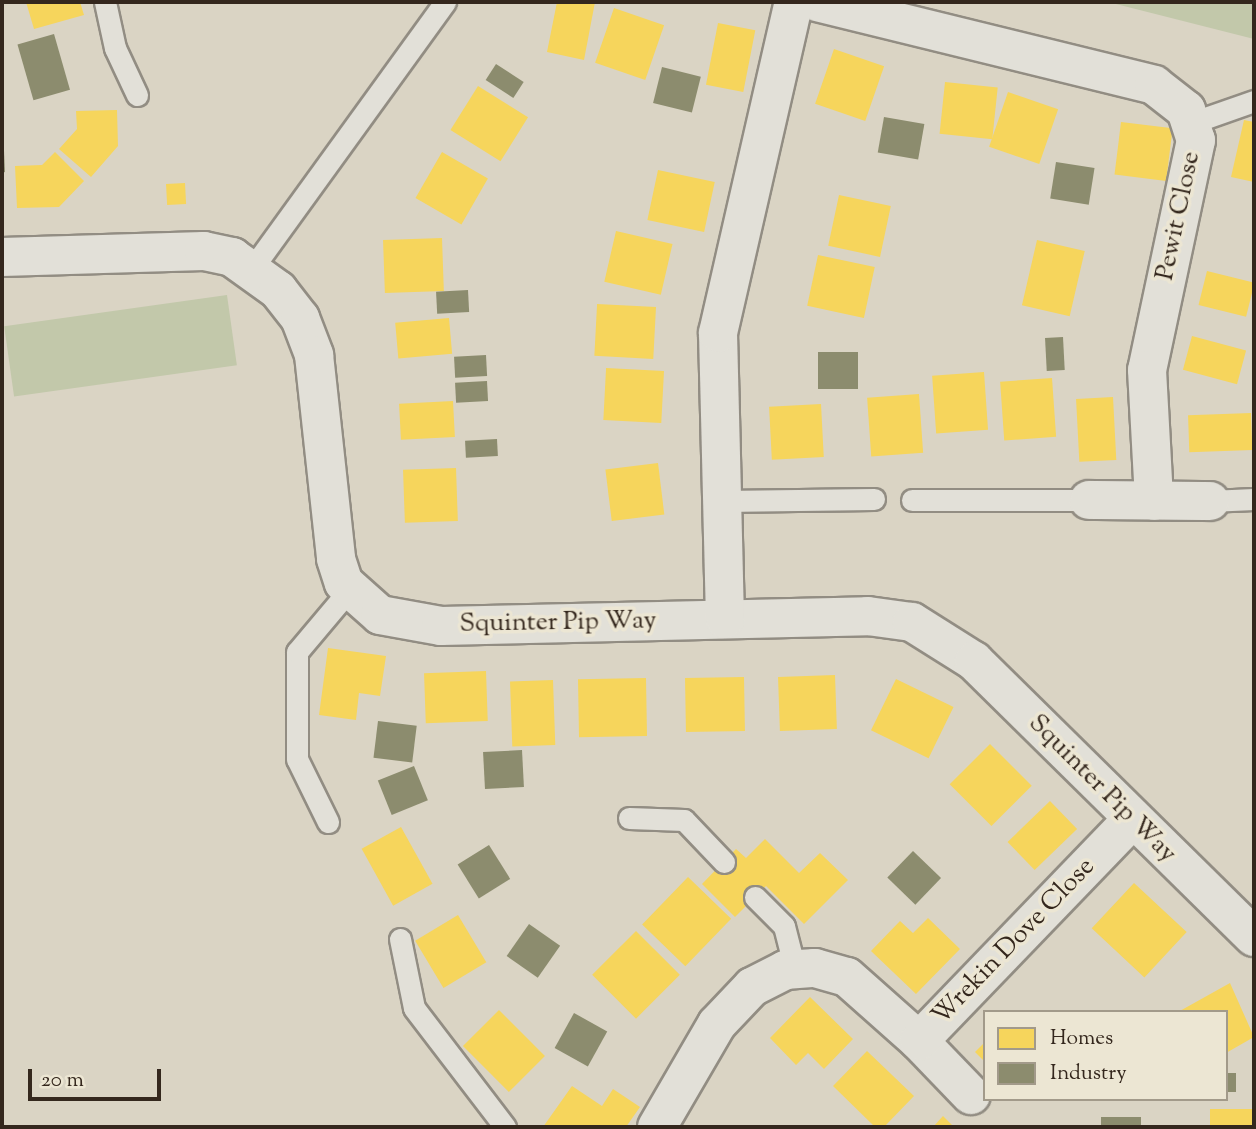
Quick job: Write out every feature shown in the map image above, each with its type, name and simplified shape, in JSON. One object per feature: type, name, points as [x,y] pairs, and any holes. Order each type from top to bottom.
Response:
[{"type":"street","points":[[725,619],[718,333],[794,2]]},
{"type":"street","name":"Pewit Close","points":[[817,2],[1154,85],[1194,122],[1196,140],[1147,370],[1154,500]]},
{"type":"street","name":"Squinter Pip Way","points":[[2,257],[204,251],[232,257],[251,270],[300,318],[314,355],[336,559],[349,589],[380,615],[441,626],[867,617],[912,622],[947,639],[1254,937]]},
{"type":"street","points":[[1089,500],[1210,501]]},
{"type":"street","name":"Wrekin Dove Close","points":[[795,969],[848,977],[919,1041],[1132,820]]},
{"type":"street","points":[[657,1127],[717,1024],[752,987],[795,969]]},
{"type":"street","points":[[919,1041],[971,1095]]},
{"type":"lane","points":[[105,2],[115,48],[137,95]]},
{"type":"lane","points":[[251,270],[445,2]]},
{"type":"lane","points":[[1194,122],[1254,102]]},
{"type":"lane","points":[[722,501],[874,499]]},
{"type":"lane","points":[[1210,501],[1254,499]]},
{"type":"lane","points":[[912,500],[1089,500]]},
{"type":"lane","points":[[328,822],[297,759],[297,652],[349,589]]},
{"type":"lane","points":[[629,818],[684,820],[724,862]]},
{"type":"lane","points":[[755,897],[784,926],[795,969]]},
{"type":"lane","points":[[400,939],[414,1008],[505,1127]]},
{"type":"green space","points":[[1108,2],[1254,2],[1254,39]]},
{"type":"green space","points":[[227,295],[237,365],[14,397],[4,326]]},
{"type":"building: Homes","points":[[26,2],[80,2],[84,15],[34,29]]},
{"type":"building: Homes","points":[[557,2],[595,2],[584,60],[547,52]]},
{"type":"building: Homes","points":[[614,8],[664,25],[645,80],[595,63]]},
{"type":"building: Homes","points":[[718,23],[755,30],[743,92],[706,85]]},
{"type":"building: Homes","points":[[834,49],[884,66],[865,121],[815,104]]},
{"type":"building: Homes","points":[[945,82],[998,88],[992,139],[940,134]]},
{"type":"building: Homes","points":[[478,86],[528,117],[500,161],[450,130]]},
{"type":"building: Homes","points":[[1008,92],[1058,109],[1039,164],[989,147]]},
{"type":"building: Homes","points":[[117,110],[118,146],[91,177],[59,149],[77,129],[76,111]]},
{"type":"building: Homes","points":[[1244,120],[1254,122],[1254,182],[1231,177]]},
{"type":"building: Homes","points":[[1121,122],[1173,128],[1166,181],[1115,175]]},
{"type":"building: Homes","points":[[55,152],[84,181],[59,207],[17,208],[15,166],[42,165]]},
{"type":"building: Homes","points":[[442,152],[488,178],[461,224],[416,198]]},
{"type":"building: Homes","points":[[658,170],[715,182],[704,232],[647,220]]},
{"type":"building: Homes","points":[[185,183],[186,204],[167,205],[166,184]]},
{"type":"building: Homes","points":[[839,195],[891,206],[880,257],[828,246]]},
{"type":"building: Homes","points":[[616,231],[673,244],[661,295],[604,282]]},
{"type":"building: Homes","points":[[442,238],[444,291],[385,293],[383,240]]},
{"type":"building: Homes","points":[[1037,240],[1085,251],[1070,316],[1022,305]]},
{"type":"building: Homes","points":[[818,255],[875,267],[864,318],[807,306]]},
{"type":"building: Homes","points":[[1207,271],[1254,283],[1246,317],[1199,305]]},
{"type":"building: Homes","points":[[597,304],[656,307],[653,359],[594,356]]},
{"type":"building: Homes","points":[[449,318],[452,354],[398,359],[395,323]]},
{"type":"building: Homes","points":[[1192,336],[1246,350],[1237,384],[1183,370]]},
{"type":"building: Homes","points":[[606,368],[664,371],[661,423],[603,420]]},
{"type":"building: Homes","points":[[984,372],[988,430],[936,433],[932,376]]},
{"type":"building: Homes","points":[[1052,378],[1056,437],[1004,440],[1000,382]]},
{"type":"building: Homes","points":[[919,394],[923,453],[871,456],[867,398]]},
{"type":"building: Homes","points":[[1113,397],[1116,460],[1079,462],[1076,399]]},
{"type":"building: Homes","points":[[453,401],[455,437],[401,440],[399,404]]},
{"type":"building: Homes","points":[[821,404],[824,457],[772,460],[769,407]]},
{"type":"building: Homes","points":[[1251,413],[1252,450],[1189,452],[1188,415]]},
{"type":"building: Homes","points":[[658,463],[664,515],[612,521],[605,469]]},
{"type":"building: Homes","points":[[456,468],[458,521],[405,523],[403,470]]},
{"type":"building: Homes","points":[[328,648],[386,656],[380,696],[359,693],[356,720],[319,715]]},
{"type":"building: Homes","points":[[486,671],[488,721],[426,723],[424,673]]},
{"type":"building: Homes","points":[[835,675],[837,729],[780,731],[778,677]]},
{"type":"building: Homes","points":[[744,677],[745,731],[686,732],[685,678]]},
{"type":"building: Homes","points":[[646,678],[647,736],[579,737],[578,679]]},
{"type":"building: Homes","points":[[896,679],[954,707],[929,758],[871,730]]},
{"type":"building: Homes","points":[[553,680],[555,745],[512,746],[510,682]]},
{"type":"building: Homes","points":[[990,744],[1032,786],[991,826],[950,784]]},
{"type":"building: Homes","points":[[1050,801],[1077,829],[1035,870],[1008,842]]},
{"type":"building: Homes","points":[[401,827],[433,884],[393,906],[362,849]]},
{"type":"building: Homes","points":[[765,839],[799,873],[820,853],[848,880],[804,924],[766,886],[735,917],[702,884],[736,849],[746,858]]},
{"type":"building: Homes","points":[[688,877],[731,919],[685,966],[642,924]]},
{"type":"building: Homes","points":[[1134,883],[1187,932],[1144,977],[1092,928]]},
{"type":"building: Homes","points":[[458,915],[486,962],[443,988],[415,941]]},
{"type":"building: Homes","points":[[928,918],[960,949],[916,994],[871,951],[900,921],[913,933]]},
{"type":"building: Homes","points":[[636,931],[680,975],[636,1019],[592,975]]},
{"type":"building: Homes","points":[[1230,983],[1254,1037],[1228,1052],[1228,1010],[1182,1010]]},
{"type":"building: Homes","points":[[810,997],[853,1039],[824,1069],[808,1053],[796,1065],[770,1038]]},
{"type":"building: Homes","points":[[499,1010],[545,1056],[509,1092],[463,1046]]},
{"type":"building: Homes","points":[[983,1044],[983,1060],[975,1052]]},
{"type":"building: Homes","points":[[867,1051],[914,1096],[884,1127],[875,1127],[833,1086]]},
{"type":"building: Homes","points":[[572,1086],[602,1106],[613,1089],[640,1107],[626,1127],[543,1127]]},
{"type":"building: Homes","points":[[1210,1109],[1254,1109],[1254,1127],[1210,1127]]},
{"type":"building: Homes","points":[[943,1116],[954,1127],[933,1127]]},
{"type":"building: Industry","points":[[54,34],[70,90],[33,100],[17,44]]},
{"type":"building: Industry","points":[[496,64],[524,82],[513,98],[486,80]]},
{"type":"building: Industry","points":[[662,67],[701,77],[692,113],[653,103]]},
{"type":"building: Industry","points":[[884,117],[924,124],[918,160],[878,152]]},
{"type":"building: Industry","points":[[2,151],[5,172],[2,173]]},
{"type":"building: Industry","points":[[1056,162],[1095,168],[1089,205],[1050,199]]},
{"type":"building: Industry","points":[[468,290],[469,312],[437,314],[436,292]]},
{"type":"building: Industry","points":[[1063,337],[1065,370],[1047,371],[1045,338]]},
{"type":"building: Industry","points":[[818,352],[858,352],[858,389],[818,389]]},
{"type":"building: Industry","points":[[486,355],[487,376],[455,378],[454,357]]},
{"type":"building: Industry","points":[[487,381],[488,401],[456,403],[455,383]]},
{"type":"building: Industry","points":[[497,439],[498,456],[466,458],[465,441]]},
{"type":"building: Industry","points":[[378,721],[417,726],[412,762],[373,758]]},
{"type":"building: Industry","points":[[522,750],[524,787],[485,789],[483,752]]},
{"type":"building: Industry","points":[[414,766],[428,800],[392,815],[378,781]]},
{"type":"building: Industry","points":[[489,845],[510,879],[479,899],[458,865]]},
{"type":"building: Industry","points":[[913,851],[941,878],[915,905],[887,878]]},
{"type":"building: Industry","points":[[529,924],[560,946],[538,978],[507,956]]},
{"type":"building: Industry","points":[[574,1013],[607,1031],[588,1066],[555,1048]]},
{"type":"building: Industry","points":[[1228,1073],[1236,1073],[1236,1092],[1228,1092]]},
{"type":"building: Industry","points":[[1101,1117],[1141,1117],[1141,1127],[1101,1127]]}]
